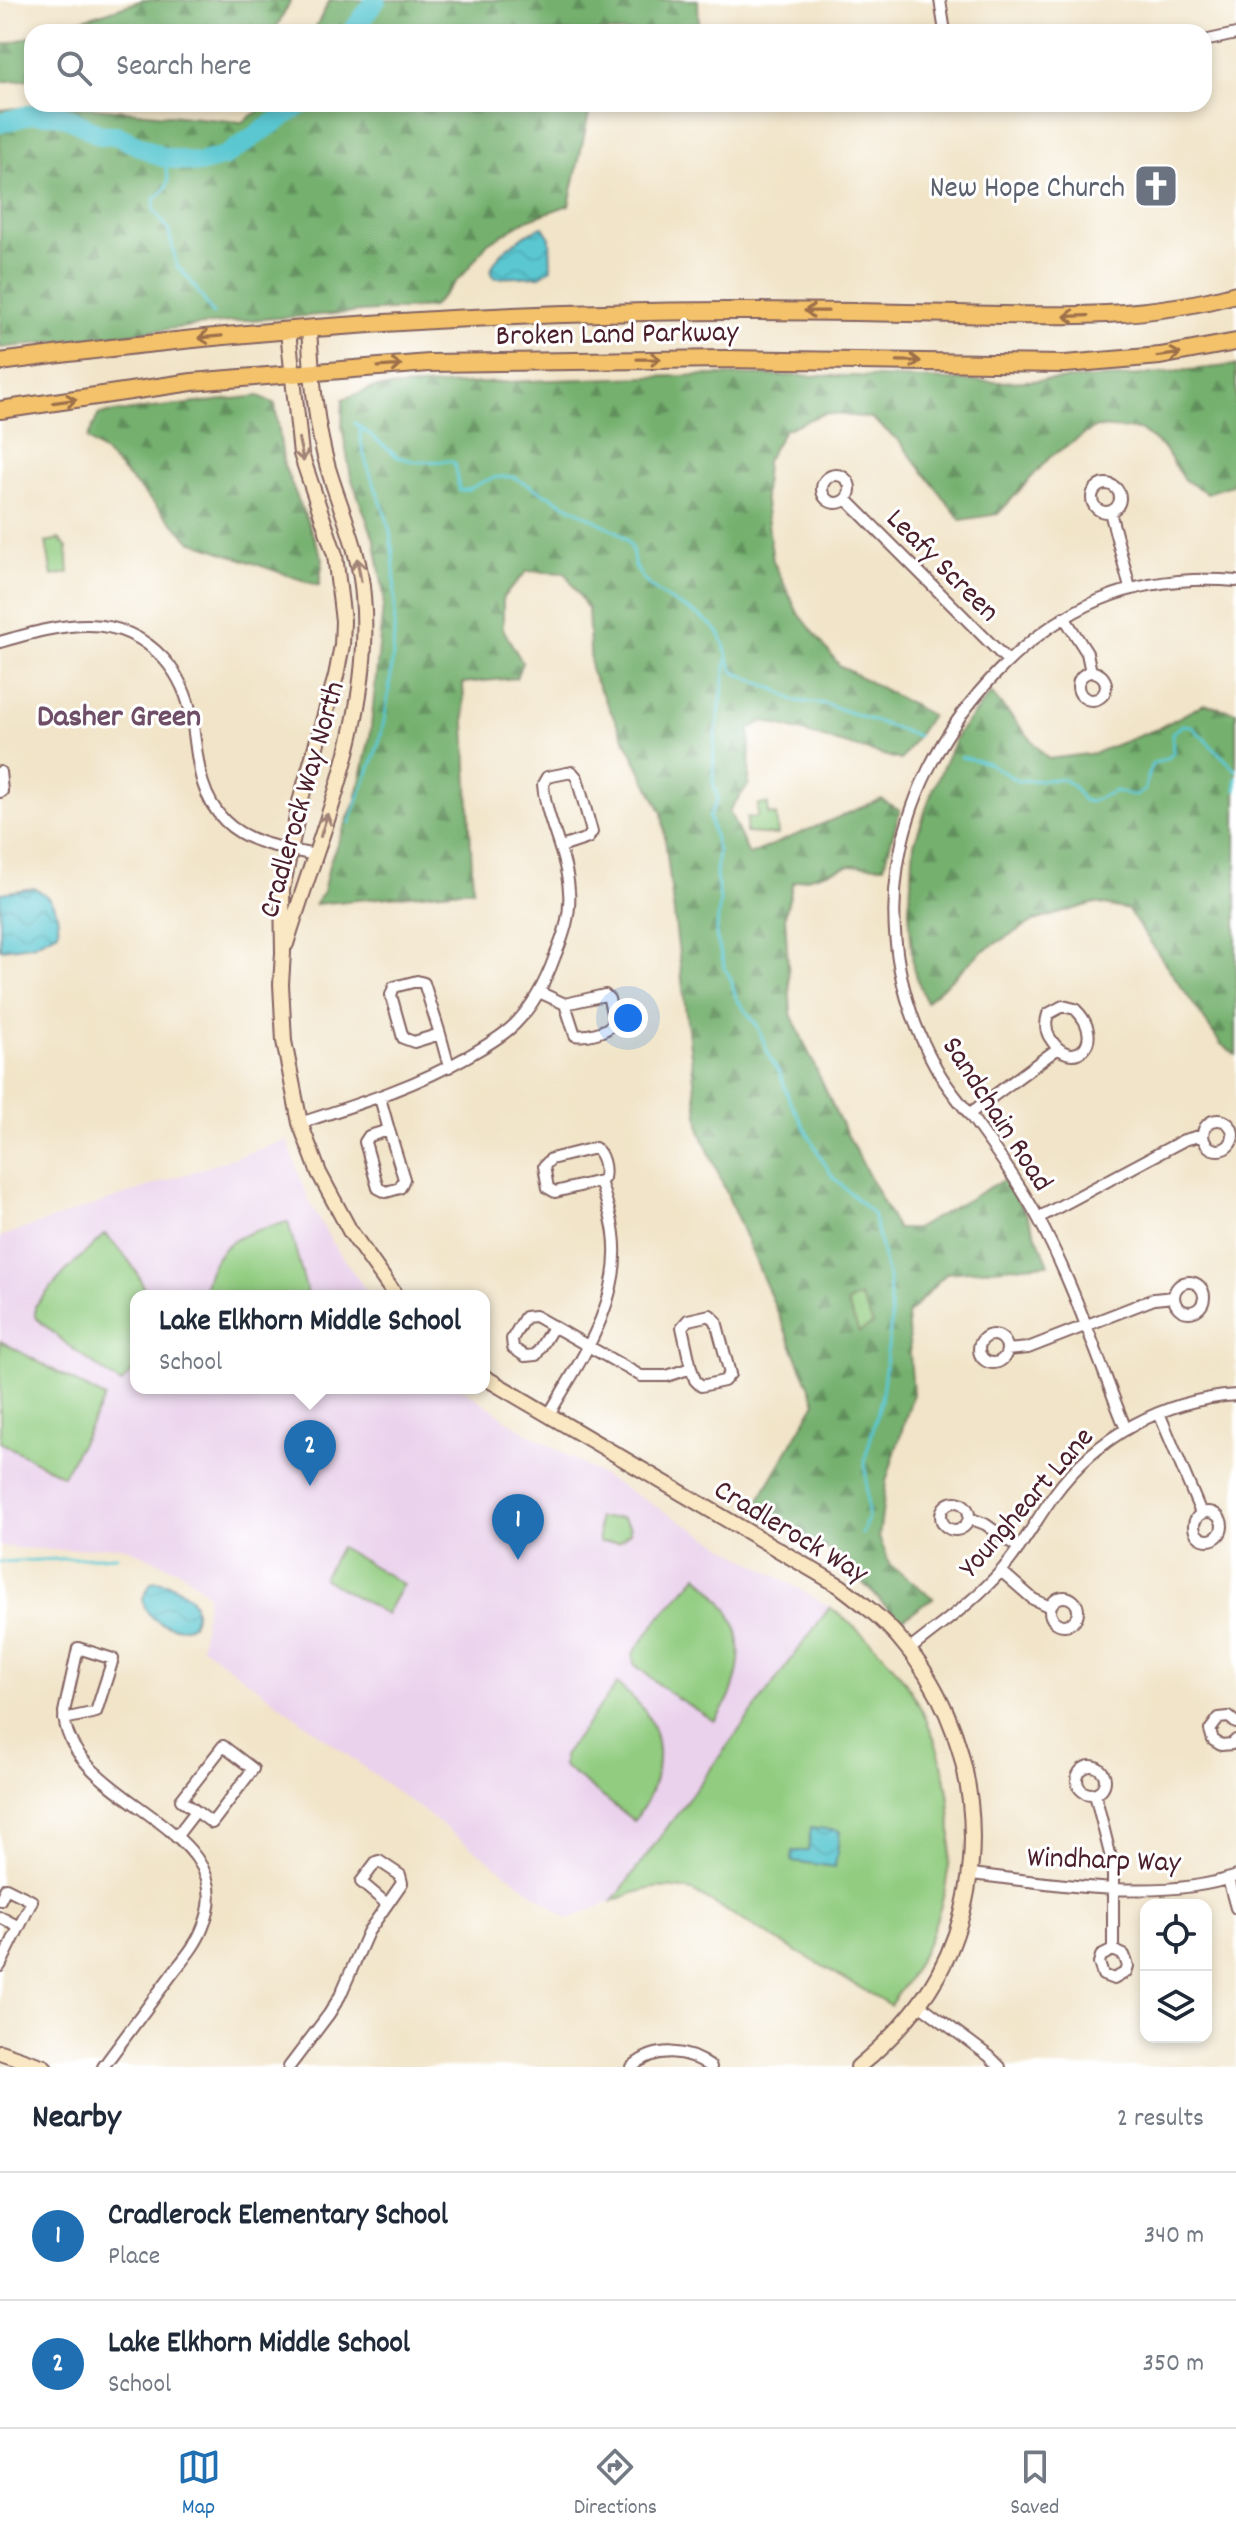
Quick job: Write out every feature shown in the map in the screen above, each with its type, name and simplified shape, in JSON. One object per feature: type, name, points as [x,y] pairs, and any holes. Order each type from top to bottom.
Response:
[{"type":"main road","name":"Broken Land Parkway","points":[[0,362],[189,339],[426,321],[640,312],[794,311],[1065,317],[1157,311],[1236,294]]},
{"type":"main road","name":"Broken Land Parkway","points":[[0,410],[153,387],[429,363],[640,359],[1065,364],[1160,356],[1236,342]]},
{"type":"street","points":[[940,0],[944,24]]},
{"type":"street","points":[[1212,39],[1236,34]]},
{"type":"street","name":"Cradlerock Way North","points":[[283,953],[351,735],[362,677],[365,621],[355,548],[322,446],[309,329]]},
{"type":"street","name":"Cradlerock Way North","points":[[288,331],[301,454],[335,555],[343,621],[342,645],[331,698],[309,769],[282,890],[283,1026],[290,1082],[300,1123]]},
{"type":"street","name":"Leafy Screen","points":[[847,500],[1008,661]]},
{"type":"street","points":[[1110,512],[1130,588]]},
{"type":"street","name":"Sandchain Road","points":[[1125,1427],[1059,1262],[1038,1218],[1018,1182],[938,1072],[909,1006],[899,959],[895,904],[897,868],[912,807],[934,756],[970,702],[1008,661],[1084,605],[1130,588],[1171,581],[1236,581]]},
{"type":"street","points":[[1064,617],[1087,653],[1091,672]]},
{"type":"street","points":[[0,642],[42,631],[92,625],[122,629],[145,641],[169,664],[184,690],[192,719],[200,775],[210,803],[235,830],[262,843],[315,855]]},
{"type":"street","points":[[0,772],[0,792]]},
{"type":"street","points":[[392,1290],[344,1221],[319,1173],[300,1123],[380,1098],[449,1067],[501,1036],[525,1013],[539,992],[567,924],[569,891],[561,847],[543,784],[547,777],[572,772],[577,778],[592,832],[588,838],[561,847]]},
{"type":"street","points":[[440,1034],[414,1042],[403,1038],[391,995],[394,987],[417,981],[424,983],[440,1034],[449,1067]]},
{"type":"street","points":[[539,992],[565,1004],[605,995],[615,1019],[613,1026],[582,1036],[575,1035],[565,1004]]},
{"type":"street","points":[[1071,1007],[1087,1023],[1090,1039],[1077,1053],[1065,1055],[1057,1049],[1046,1029],[1046,1019],[1057,1008],[1071,1007]]},
{"type":"street","points":[[969,1114],[1057,1049]]},
{"type":"street","points":[[380,1098],[389,1130],[403,1184],[386,1192],[378,1188],[365,1142],[369,1136],[389,1130]]},
{"type":"street","points":[[1038,1218],[1184,1140],[1203,1135]]},
{"type":"street","points":[[595,1148],[601,1153],[605,1171],[600,1181],[555,1192],[548,1188],[544,1166],[551,1159],[595,1148]]},
{"type":"street","points":[[548,1416],[587,1347],[607,1303],[614,1267],[614,1236],[600,1181]]},
{"type":"street","points":[[1007,1350],[1028,1348],[1154,1299],[1174,1297]]},
{"type":"street","points":[[710,1315],[716,1321],[730,1374],[724,1381],[701,1386],[691,1368],[682,1327],[688,1320],[710,1315]]},
{"type":"street","points":[[553,1327],[641,1376],[667,1376],[691,1368]]},
{"type":"street","name":"Cradlerock Way","points":[[490,1381],[840,1586],[877,1615],[909,1650],[944,1710],[961,1755],[971,1802],[971,1874],[948,1953],[919,2004],[858,2067]]},
{"type":"street","name":"Youngheart Lane","points":[[909,1650],[1001,1571],[1070,1476],[1125,1427],[1200,1399],[1236,1395]]},
{"type":"street","points":[[1159,1413],[1201,1513]]},
{"type":"street","points":[[969,1518],[985,1524],[1019,1548]]},
{"type":"street","points":[[1001,1571],[1033,1599],[1050,1607]]},
{"type":"street","points":[[64,1719],[96,1712],[113,1659],[78,1648],[65,1703],[64,1719],[70,1744],[82,1760],[191,1849],[204,1870],[209,1892],[207,1915],[196,1941],[103,2067]]},
{"type":"street","points":[[1235,1745],[1216,1743],[1210,1730],[1219,1718],[1229,1717],[1236,1723]]},
{"type":"street","points":[[223,1746],[253,1769],[212,1823],[196,1811],[181,1800],[223,1746]]},
{"type":"street","points":[[1095,1794],[1111,1855],[1113,1950]]},
{"type":"street","points":[[176,1837],[196,1811]]},
{"type":"street","name":"Windharp Way","points":[[971,1874],[1114,1888],[1173,1887],[1232,1877]]},
{"type":"street","points":[[1232,1877],[1236,1908]]},
{"type":"street","points":[[0,1900],[6,1888],[32,1901],[0,1966]]},
{"type":"street","points":[[289,2067],[340,1996],[368,1932],[387,1904]]},
{"type":"street","points":[[0,1917],[19,1927]]},
{"type":"street","points":[[919,2004],[1000,2067]]},
{"type":"street","points":[[0,2052],[44,2067]]},
{"type":"street","points":[[632,2067],[659,2053],[673,2052],[694,2056],[711,2067]]},
{"type":"shaded area","points":[[287,1140],[308,1199],[331,1241],[366,1290],[130,1290],[130,1394],[471,1394],[516,1426],[830,1607],[613,1901],[568,1919],[201,1646],[208,1594],[182,1572],[122,1546],[56,1550],[0,1547],[0,1237]]},
{"type":"green space","points":[[143,0],[291,0],[278,24],[68,24]]},
{"type":"green space","points":[[330,0],[698,0],[699,24],[317,24]]},
{"type":"green space","points":[[24,38],[24,80],[0,82],[0,46]]},
{"type":"green space","points":[[24,107],[24,112],[137,112],[242,122],[257,112],[589,112],[569,205],[527,220],[488,243],[432,307],[248,320],[0,348],[0,110]]},
{"type":"green space","points":[[1236,365],[1236,464],[1232,485],[1207,493],[1183,479],[1165,449],[1140,430],[1096,427],[1050,457],[998,514],[961,520],[899,441],[871,418],[825,413],[784,430],[766,461],[764,495],[773,561],[797,611],[840,666],[931,715],[901,760],[764,721],[750,729],[749,784],[729,811],[749,855],[881,799],[900,810],[884,866],[851,865],[793,882],[785,916],[791,1014],[837,1115],[897,1229],[915,1229],[1003,1180],[1026,1213],[1049,1264],[947,1273],[907,1315],[913,1394],[886,1482],[879,1537],[890,1565],[933,1598],[900,1621],[832,1551],[753,1510],[816,1402],[700,1131],[662,813],[591,672],[588,609],[565,573],[527,571],[503,597],[503,629],[522,662],[516,678],[463,683],[473,889],[315,904],[323,892],[330,861],[356,800],[370,737],[384,596],[375,542],[351,477],[342,427],[343,399],[373,388],[552,380],[710,375],[852,376],[1000,382],[1121,377]]},
{"type":"green space","points":[[259,396],[275,404],[284,466],[323,559],[319,586],[190,541],[105,453],[87,439],[99,414]]},
{"type":"green space","points":[[59,539],[67,548],[69,573],[52,576],[46,542]]},
{"type":"green space","points":[[991,693],[1048,759],[1095,753],[1157,729],[1204,704],[1236,712],[1236,1055],[1221,1044],[1128,910],[1095,903],[1034,921],[981,952],[926,1002],[913,968],[909,910],[914,844],[931,794],[958,733]]},
{"type":"green space","points":[[758,804],[768,804],[768,814],[776,815],[778,835],[746,833],[747,817],[757,818]]},
{"type":"green space","points":[[288,1222],[306,1290],[204,1290],[213,1263],[221,1252],[230,1243],[255,1231]]},
{"type":"green space","points":[[105,1234],[135,1270],[144,1290],[130,1290],[130,1374],[121,1384],[35,1317],[35,1306]]},
{"type":"green space","points":[[860,1297],[873,1324],[859,1332],[847,1303]]},
{"type":"green space","points":[[0,1341],[105,1398],[63,1476],[0,1442]]},
{"type":"green space","points":[[598,1518],[622,1518],[630,1527],[630,1532],[619,1542],[599,1542]]},
{"type":"green space","points":[[340,1547],[403,1584],[386,1614],[323,1578]]},
{"type":"green space","points":[[698,1575],[727,1609],[739,1641],[734,1684],[714,1721],[668,1692],[634,1664],[633,1654],[660,1617]]},
{"type":"green space","points":[[830,1607],[879,1650],[904,1680],[926,1719],[941,1760],[949,1802],[951,1845],[945,1887],[933,1928],[915,1968],[890,2005],[692,1891],[652,1888],[613,1901]]},
{"type":"green space","points":[[617,1684],[644,1710],[652,1724],[658,1753],[654,1781],[634,1821],[563,1766],[563,1756]]},
{"type":"water","points":[[543,227],[550,238],[551,269],[540,276],[495,278],[491,274],[503,252],[519,239]]},
{"type":"water","points":[[34,888],[46,895],[54,906],[58,932],[32,945],[0,949],[0,893]]},
{"type":"water","points":[[156,1581],[181,1590],[192,1601],[195,1616],[192,1625],[168,1626],[148,1613],[143,1598],[151,1583]]},
{"type":"water","points":[[811,1827],[840,1831],[835,1867],[792,1861],[793,1851],[808,1851]]},
{"type":"waterway","points":[[358,24],[376,0]]},
{"type":"waterway","points":[[0,123],[32,114],[56,114],[100,135],[116,135],[162,157],[199,163],[225,156],[290,112]]},
{"type":"waterway","points":[[162,157],[168,181],[165,190],[154,199],[154,210],[168,229],[177,266],[213,314]]},
{"type":"waterway","points":[[355,423],[398,457],[417,462],[451,461],[455,465],[459,490],[470,489],[495,478],[513,477],[616,531],[631,547],[636,567],[647,583],[718,632],[734,672],[795,701],[825,704],[918,736]]},
{"type":"waterway","points":[[350,823],[376,752],[384,720],[395,613],[391,539],[364,455],[360,427]]},
{"type":"waterway","points":[[727,660],[714,746],[713,782],[718,799],[709,817],[718,851],[716,875],[720,900],[716,936],[736,998],[758,1027],[789,1099],[823,1161],[833,1177],[873,1214],[889,1281],[891,1323],[881,1400],[865,1459],[868,1517],[862,1534]]},
{"type":"waterway","points":[[961,757],[988,763],[1018,781],[1063,779],[1074,787],[1083,800],[1090,802],[1115,791],[1135,796],[1144,791],[1152,764],[1173,753],[1172,733],[1183,725],[1191,726],[1236,770]]},
{"type":"waterway","points":[[1236,777],[1236,790]]},
{"type":"waterway","points":[[0,1562],[117,1556]]},
{"type":"place","name":"New Hope Church","points":[[1156,186]]},
{"type":"place","name":"Lake Elkhorn Middle School","points":[[310,1486]]},
{"type":"place","name":"Cradlerock Elementary School","points":[[518,1560]]},
{"type":"district","name":"Dasher Green","points":[[119,714]]}]
